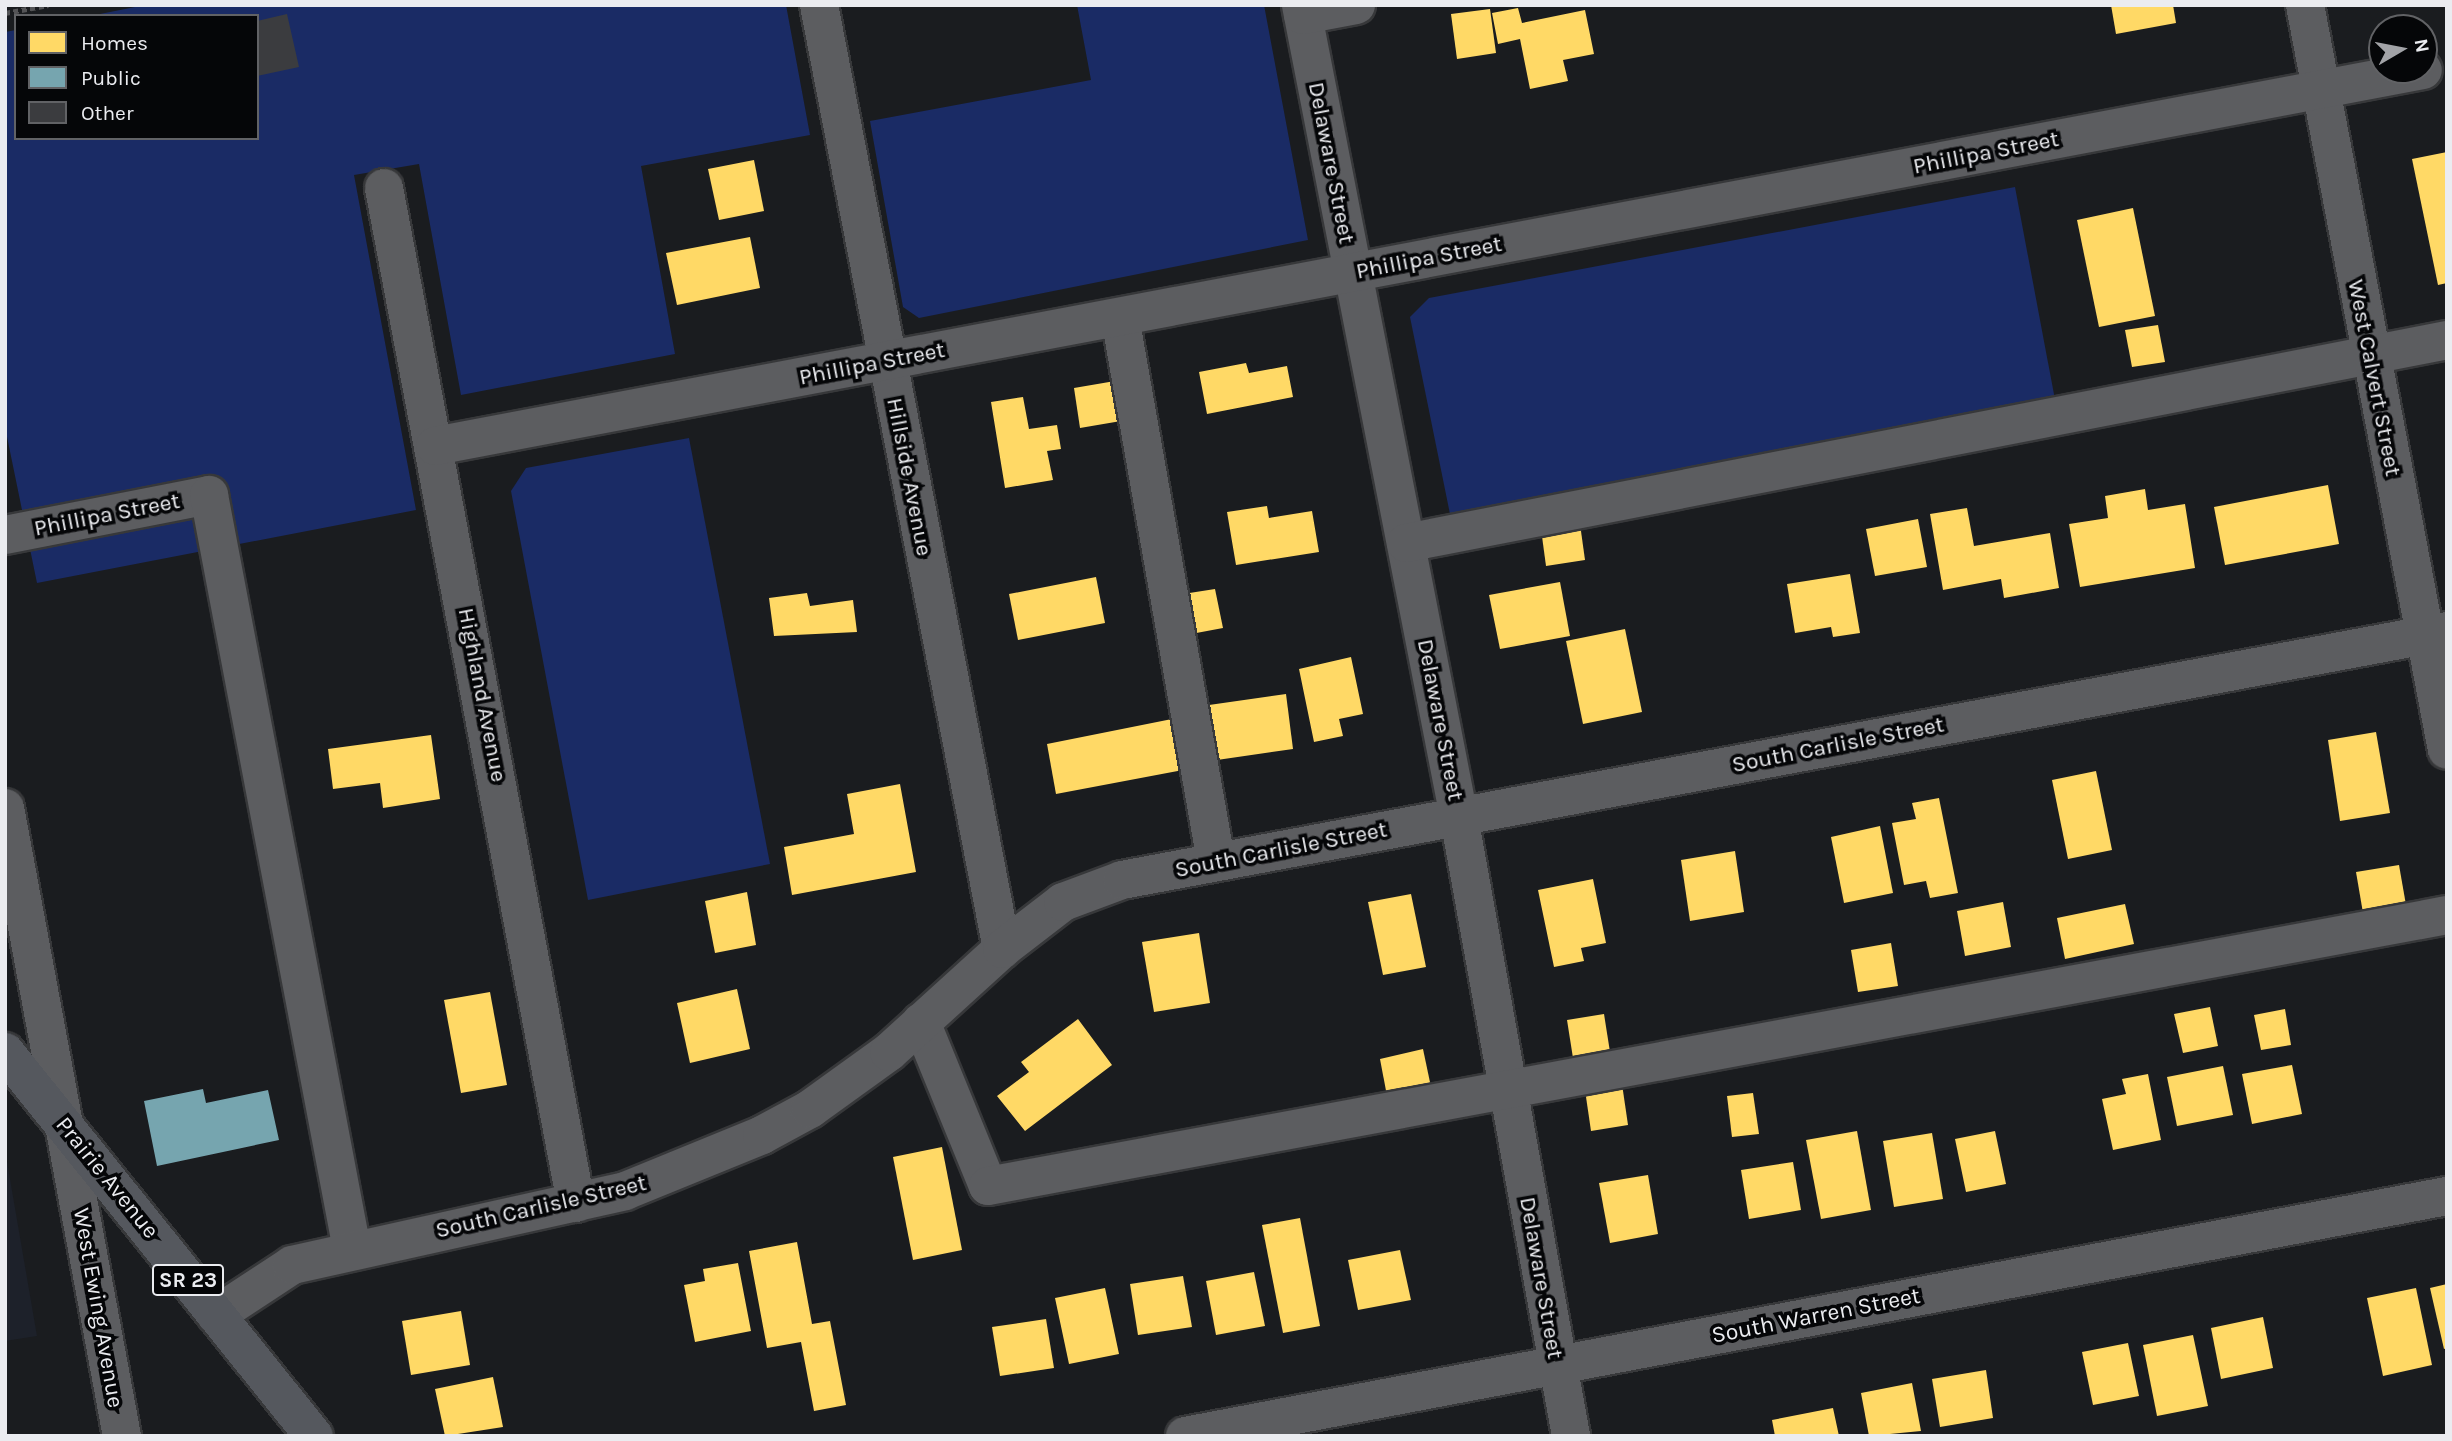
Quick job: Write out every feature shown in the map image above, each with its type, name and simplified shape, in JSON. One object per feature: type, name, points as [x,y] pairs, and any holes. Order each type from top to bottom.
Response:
[{"type":"main road","name":"Prairie Avenue","points":[[5,1052],[314,1436]]},
{"type":"street","name":"Hillside Avenue","points":[[819,5],[1002,949]]},
{"type":"street","points":[[1302,10],[1356,5]]},
{"type":"street","name":"West Calvert Street","points":[[2305,5],[2368,355],[2436,633],[2447,750]]},
{"type":"street","name":"Delaware Street","points":[[1302,10],[1351,273],[1459,817],[1572,1436]]},
{"type":"street","name":"Phillipa Street","points":[[435,446],[2368,80]]},
{"type":"street","name":"Highland Avenue","points":[[384,188],[435,446],[576,1203]]},
{"type":"street","points":[[1120,317],[1216,861]]},
{"type":"street","points":[[1406,543],[2447,340]]},
{"type":"street","name":"Phillipa Street","points":[[5,535],[209,495],[352,1250]]},
{"type":"street","name":"South Carlisle Street","points":[[216,1315],[292,1265],[625,1191],[762,1135],[821,1101],[889,1052],[1002,949],[1063,902],[1122,880],[2436,633]]},
{"type":"street","name":"West Ewing Avenue","points":[[5,808],[122,1436]]},
{"type":"street","points":[[922,1022],[988,1186],[2447,915]]},
{"type":"street","name":"South Warren Street","points":[[1185,1436],[2447,1196]]},
{"type":"path","points":[[5,13],[48,5]]},
{"type":"shaded area","points":[[145,5],[786,5],[810,135],[641,166],[675,354],[461,395],[419,164],[354,175],[416,510],[37,583],[5,427],[5,32],[14,30],[14,140],[259,140],[259,14],[100,14]]},
{"type":"shaded area","points":[[1077,5],[1264,5],[1308,240],[919,318],[903,307],[870,121],[1091,80]]},
{"type":"shaded area","points":[[2015,187],[2056,405],[1451,519],[1410,317],[1429,298]]},
{"type":"shaded area","points":[[689,438],[770,864],[588,900],[511,491],[526,468]]},
{"type":"shaded area","points":[[5,1150],[37,1336],[5,1341]]},
{"type":"building: Homes","points":[[2111,5],[2173,5],[2176,23],[2116,34]]},
{"type":"building: Homes","points":[[1518,8],[1522,23],[1585,10],[1594,54],[1563,60],[1568,81],[1530,89],[1520,39],[1498,44],[1492,13]]},
{"type":"building: Homes","points":[[1490,9],[1496,53],[1457,59],[1451,14]]},
{"type":"building: Homes","points":[[2447,152],[2447,283],[2438,285],[2412,159]]},
{"type":"building: Homes","points":[[754,160],[764,211],[719,220],[708,169]]},
{"type":"building: Homes","points":[[2133,208],[2155,316],[2099,327],[2077,220]]},
{"type":"building: Homes","points":[[750,237],[760,288],[677,305],[666,253]]},
{"type":"building: Homes","points":[[2158,325],[2165,362],[2132,367],[2125,330]]},
{"type":"building: Homes","points":[[1246,363],[1249,373],[1287,366],[1293,397],[1207,414],[1199,372]]},
{"type":"building: Homes","points":[[1115,381],[1121,421],[1080,428],[1074,388]]},
{"type":"building: Homes","points":[[1023,397],[1029,429],[1057,425],[1061,449],[1047,451],[1053,480],[1005,488],[991,402]]},
{"type":"building: Homes","points":[[2328,485],[2339,544],[2225,565],[2214,507]]},
{"type":"building: Homes","points":[[2145,489],[2148,510],[2185,504],[2195,568],[2080,587],[2069,524],[2108,518],[2105,496]]},
{"type":"building: Homes","points":[[1267,506],[1269,518],[1312,511],[1319,552],[1236,565],[1227,512]]},
{"type":"building: Homes","points":[[1967,508],[1974,546],[2050,533],[2059,588],[2004,598],[2001,579],[1943,590],[1930,514]]},
{"type":"building: Homes","points":[[1918,519],[1927,567],[1875,576],[1866,529]]},
{"type":"building: Homes","points":[[1580,524],[1585,560],[1546,566],[1541,529]]},
{"type":"building: Homes","points":[[1850,574],[1860,633],[1833,637],[1831,627],[1795,633],[1787,584]]},
{"type":"building: Homes","points":[[1096,577],[1105,623],[1018,640],[1009,594]]},
{"type":"building: Homes","points":[[1560,582],[1570,636],[1500,649],[1489,595]]},
{"type":"building: Homes","points":[[1215,589],[1223,628],[1191,634],[1183,594]]},
{"type":"building: Homes","points":[[807,593],[810,606],[853,600],[857,632],[774,636],[769,598]]},
{"type":"building: Homes","points":[[1625,629],[1642,712],[1583,724],[1566,641]]},
{"type":"building: Homes","points":[[1351,657],[1363,714],[1339,719],[1343,736],[1314,742],[1299,669]]},
{"type":"building: Homes","points":[[1286,694],[1293,749],[1217,760],[1209,705]]},
{"type":"building: Homes","points":[[1172,719],[1183,770],[1056,794],[1047,744]]},
{"type":"building: Homes","points":[[2376,732],[2390,813],[2340,821],[2328,740]]},
{"type":"building: Homes","points":[[431,735],[440,799],[383,808],[380,783],[333,789],[328,749]]},
{"type":"building: Homes","points":[[2096,771],[2112,850],[2068,859],[2052,780]]},
{"type":"building: Homes","points":[[900,784],[916,872],[792,895],[784,847],[854,834],[847,794]]},
{"type":"building: Homes","points":[[1939,798],[1958,893],[1930,898],[1926,881],[1904,885],[1892,823],[1916,819],[1912,803]]},
{"type":"building: Homes","points":[[1880,826],[1893,893],[1844,903],[1831,837]]},
{"type":"building: Homes","points":[[1735,851],[1744,912],[1690,921],[1681,860]]},
{"type":"building: Homes","points":[[2399,865],[2406,905],[2363,913],[2356,872]]},
{"type":"building: Homes","points":[[1593,879],[1606,943],[1581,948],[1584,961],[1554,967],[1538,890]]},
{"type":"building: Homes","points":[[747,892],[756,945],[715,953],[705,901]]},
{"type":"building: Homes","points":[[1411,894],[1426,967],[1383,975],[1368,902]]},
{"type":"building: Homes","points":[[2003,902],[2011,947],[1965,956],[1957,911]]},
{"type":"building: Homes","points":[[2125,904],[2134,944],[2065,959],[2057,918]]},
{"type":"building: Homes","points":[[1199,933],[1210,1003],[1154,1012],[1142,942]]},
{"type":"building: Homes","points":[[1891,943],[1898,986],[1858,992],[1851,950]]},
{"type":"building: Homes","points":[[737,989],[750,1049],[690,1063],[677,1003]]},
{"type":"building: Homes","points":[[490,992],[507,1085],[461,1093],[444,1000]]},
{"type":"building: Homes","points":[[2210,1007],[2218,1046],[2183,1053],[2174,1014]]},
{"type":"building: Homes","points":[[2285,1009],[2291,1045],[2261,1050],[2254,1015]]},
{"type":"building: Homes","points":[[1604,1014],[1610,1052],[1573,1058],[1567,1020]]},
{"type":"building: Homes","points":[[1078,1019],[1112,1065],[1025,1131],[997,1096],[1029,1072],[1021,1062]]},
{"type":"building: Homes","points":[[1423,1049],[1431,1087],[1387,1096],[1380,1059]]},
{"type":"building: Homes","points":[[2292,1065],[2302,1114],[2252,1124],[2242,1074]]},
{"type":"building: Homes","points":[[2223,1066],[2233,1115],[2177,1126],[2167,1077]]},
{"type":"building: Homes","points":[[2148,1074],[2161,1140],[2113,1150],[2102,1099],[2126,1094],[2122,1079]]},
{"type":"building: Homes","points":[[1622,1084],[1628,1125],[1591,1131],[1585,1090]]},
{"type":"building: Homes","points":[[1753,1093],[1759,1134],[1732,1137],[1727,1096]]},
{"type":"building: Homes","points":[[1857,1131],[1871,1210],[1821,1219],[1806,1140]]},
{"type":"building: Homes","points":[[1995,1131],[2006,1184],[1966,1192],[1955,1139]]},
{"type":"building: Homes","points":[[1932,1133],[1943,1199],[1894,1207],[1883,1141]]},
{"type":"building: Homes","points":[[942,1147],[962,1250],[913,1260],[893,1157]]},
{"type":"building: Homes","points":[[1793,1162],[1801,1210],[1749,1219],[1741,1170]]},
{"type":"building: Homes","points":[[1648,1175],[1658,1234],[1610,1243],[1599,1183]]},
{"type":"building: Homes","points":[[1300,1218],[1320,1326],[1283,1333],[1262,1225]]},
{"type":"building: Homes","points":[[797,1242],[812,1324],[830,1321],[846,1405],[814,1411],[801,1342],[767,1348],[749,1251]]},
{"type":"building: Homes","points":[[1400,1250],[1411,1300],[1358,1310],[1348,1260]]},
{"type":"building: Homes","points":[[738,1263],[751,1331],[695,1342],[684,1285],[705,1281],[703,1269]]},
{"type":"building: Homes","points":[[1254,1272],[1265,1326],[1216,1335],[1206,1281]]},
{"type":"building: Homes","points":[[1183,1276],[1192,1327],[1138,1335],[1130,1284]]},
{"type":"building: Homes","points":[[2447,1284],[2447,1348],[2444,1349],[2430,1288]]},
{"type":"building: Homes","points":[[1105,1288],[1119,1354],[1069,1364],[1055,1298]]},
{"type":"building: Homes","points":[[2416,1288],[2432,1365],[2383,1376],[2367,1298]]},
{"type":"building: Homes","points":[[461,1311],[470,1365],[411,1375],[402,1321]]},
{"type":"building: Homes","points":[[2263,1317],[2273,1368],[2221,1379],[2211,1328]]},
{"type":"building: Homes","points":[[1046,1319],[1054,1368],[1000,1376],[992,1327]]},
{"type":"building: Homes","points":[[2193,1335],[2208,1406],[2157,1416],[2143,1345]]},
{"type":"building: Homes","points":[[2128,1343],[2139,1396],[2093,1405],[2082,1352]]},
{"type":"building: Homes","points":[[1986,1370],[1993,1418],[1940,1427],[1932,1379]]},
{"type":"building: Homes","points":[[493,1377],[503,1427],[445,1436],[435,1389]]},
{"type":"building: Homes","points":[[1912,1383],[1921,1431],[1869,1436],[1861,1393]]},
{"type":"building: Homes","points":[[1833,1408],[1839,1436],[1775,1436],[1772,1420]]},
{"type":"building: Public","points":[[203,1089],[206,1103],[268,1090],[279,1140],[157,1166],[144,1101]]},
{"type":"building: Other","points":[[287,14],[299,67],[259,76],[259,21]]}]
